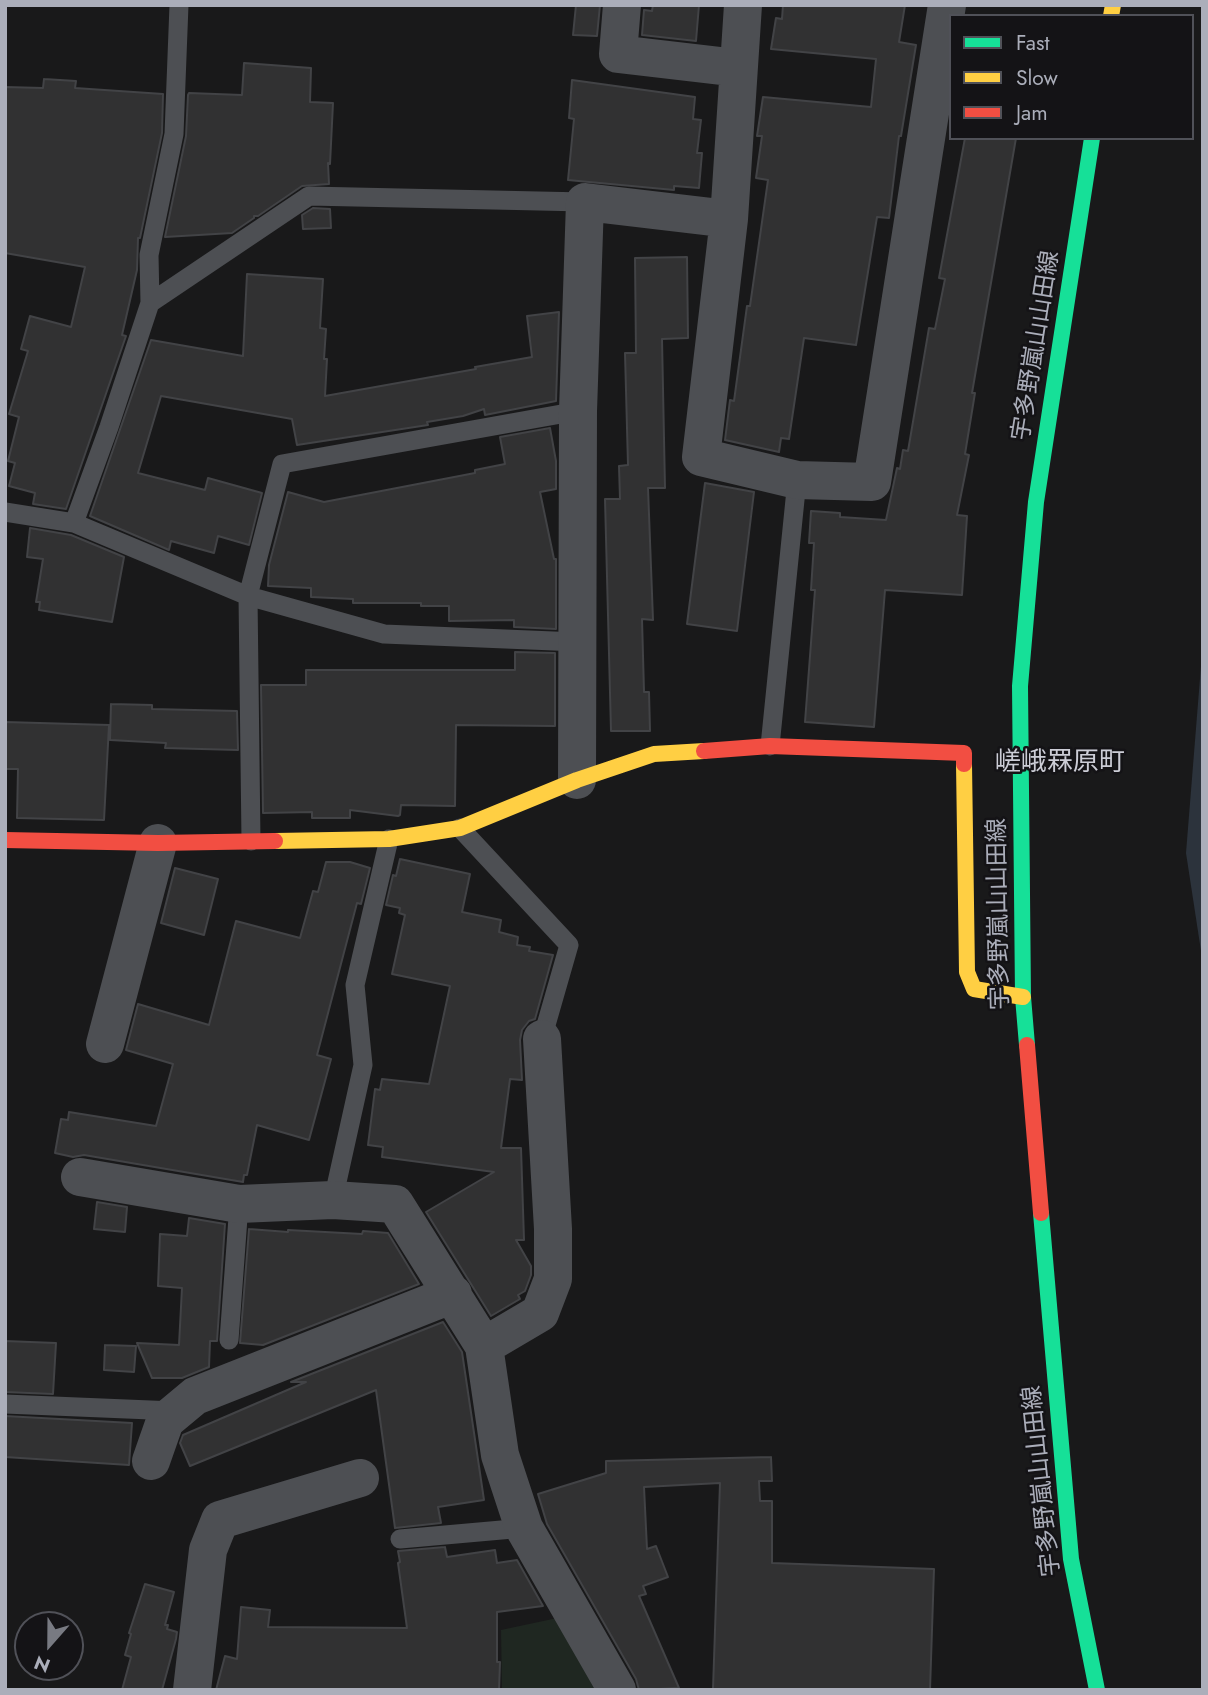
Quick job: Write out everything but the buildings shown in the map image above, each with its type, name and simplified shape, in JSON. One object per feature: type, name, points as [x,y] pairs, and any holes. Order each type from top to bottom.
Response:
[{"type":"main road","name":"宇多野嵐山山田線","points":[[1092,140],[1036,502],[1020,686],[1023,997],[1072,1559],[1097,1690]]},
{"type":"main road","points":[[5,840],[158,843],[389,839],[460,828],[577,780],[654,754],[770,746],[964,753],[967,972],[974,989],[1023,997]]},
{"type":"street","points":[[622,5],[618,54],[738,68]]},
{"type":"street","points":[[743,5],[729,219],[701,457],[797,480],[872,482],[947,5]]},
{"type":"street","points":[[577,780],[578,411],[585,202],[729,219]]},
{"type":"street","points":[[105,1044],[158,843]]},
{"type":"street","points":[[484,1346],[540,1313],[553,1279],[553,1229],[542,1039]]},
{"type":"street","points":[[80,1177],[239,1203],[333,1200],[395,1204],[484,1346],[500,1455],[524,1528],[617,1690]]},
{"type":"street","points":[[151,1461],[165,1421],[195,1396],[453,1294]]},
{"type":"street","points":[[192,1690],[208,1549],[220,1520],[360,1478]]},
{"type":"lane","points":[[74,523],[109,427],[149,303],[149,255],[174,134],[179,5]]},
{"type":"lane","points":[[149,303],[309,197],[585,202]]},
{"type":"lane","points":[[251,841],[248,596],[282,464],[578,411]]},
{"type":"lane","points":[[770,746],[797,480]]},
{"type":"lane","points":[[5,512],[74,523],[248,596],[384,634],[578,642]]},
{"type":"lane","points":[[460,828],[569,945],[542,1039]]},
{"type":"lane","points":[[333,1200],[363,1065],[355,985],[389,839]]},
{"type":"lane","points":[[229,1340],[239,1203]]},
{"type":"lane","points":[[5,1404],[176,1412]]},
{"type":"lane","points":[[401,1539],[524,1528]]},
{"type":"shaded area","points":[[1203,641],[1203,964],[1186,853]]},
{"type":"shaded area","points":[[562,1617],[604,1690],[502,1690],[501,1630]]},
{"type":"traffic: fast","points":[[1027,1045],[1023,997],[1020,686],[1036,502],[1092,140]]},
{"type":"traffic: fast","points":[[1041,1213],[1071,1559],[1097,1690]]},
{"type":"traffic: slow","points":[[1111,14],[1113,5]]},
{"type":"traffic: slow","points":[[275,841],[389,839],[460,828],[577,780],[654,754],[704,751]]},
{"type":"traffic: slow","points":[[964,764],[967,972],[974,989],[1023,997]]},
{"type":"traffic: jam","points":[[704,751],[770,746],[964,753],[964,764]]},
{"type":"traffic: jam","points":[[5,840],[158,843],[275,841]]},
{"type":"traffic: jam","points":[[1027,1045],[1041,1213]]},
{"type":"district","name":"嵯峨罧原町","points":[[1060,764]]}]
